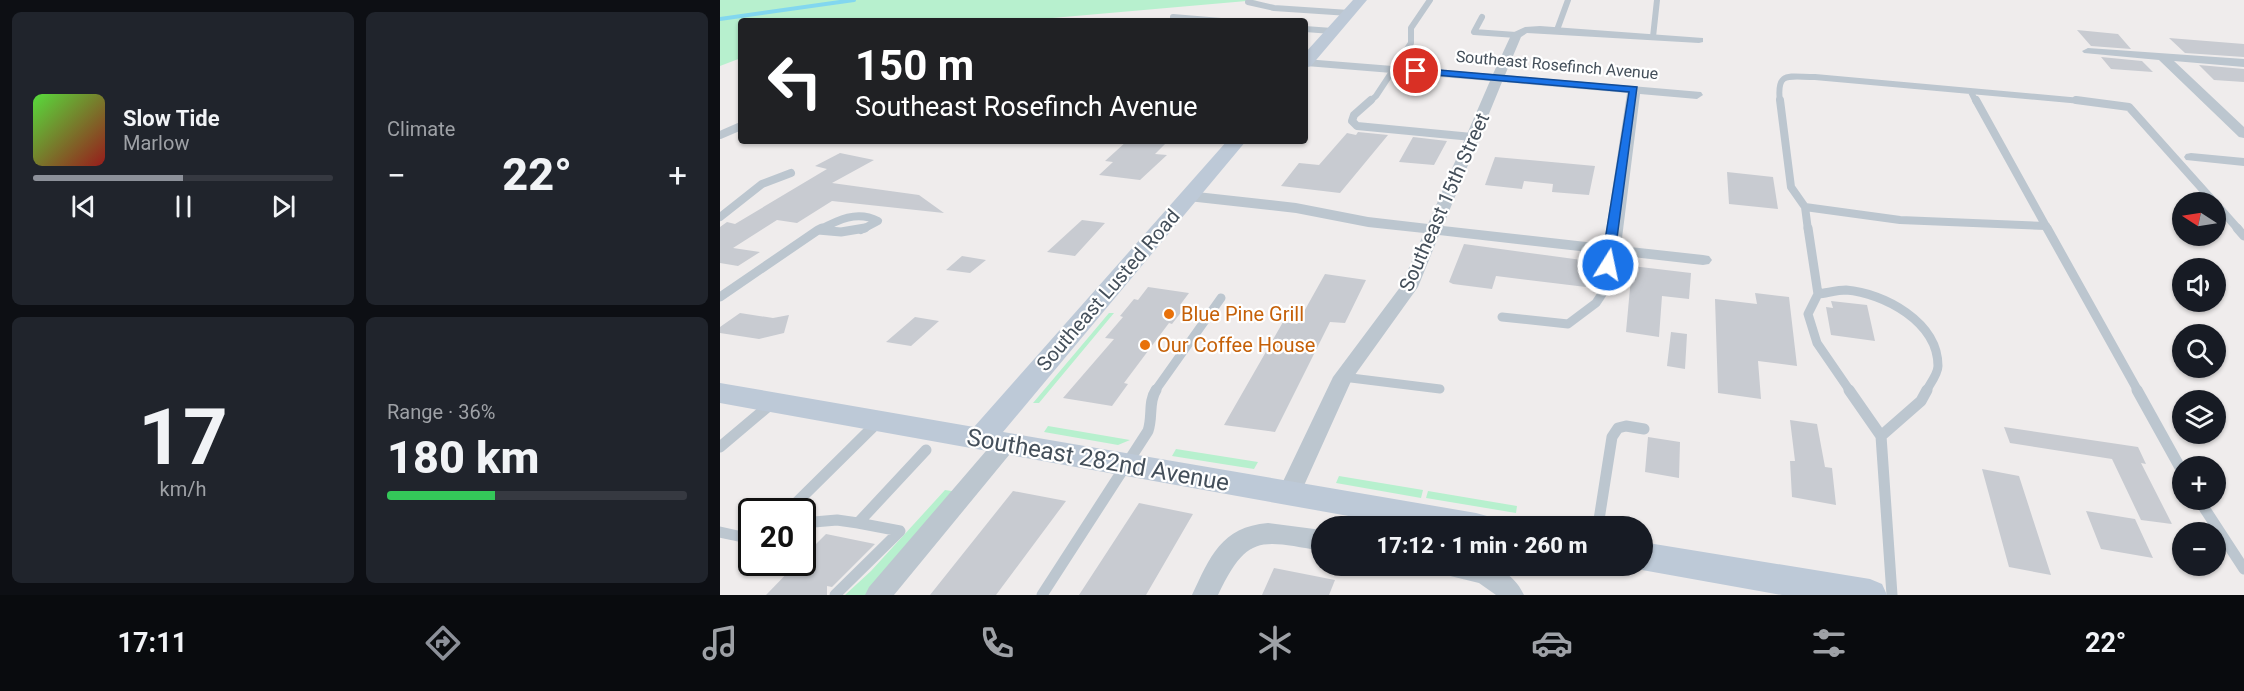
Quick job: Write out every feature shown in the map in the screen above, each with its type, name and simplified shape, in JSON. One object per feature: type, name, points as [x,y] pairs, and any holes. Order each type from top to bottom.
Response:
[{"type":"main road","points":[[1308,59],[1360,0]]},
{"type":"main road","name":"Southeast Lusted Road","points":[[993,441],[1188,196],[1234,144]]},
{"type":"main road","name":"Southeast 282nd Avenue","points":[[720,393],[1418,516]]},
{"type":"main road","points":[[1653,558],[1828,591],[1870,595]]},
{"type":"street","points":[[1519,33],[1534,29],[1699,40]]},
{"type":"street","name":"Southeast 15th Street","points":[[1289,494],[1343,377],[1409,287],[1497,78],[1519,33]]},
{"type":"street","points":[[2088,51],[2244,63]]},
{"type":"street","points":[[2163,57],[2244,134]]},
{"type":"street","name":"Southeast Rosefinch Avenue","points":[[1308,62],[1697,94]]},
{"type":"street","points":[[1611,249],[1634,89]]},
{"type":"street","points":[[2191,157],[2244,162]]},
{"type":"street","points":[[1188,196],[1296,208],[1349,219],[1434,230],[1702,260]]},
{"type":"street","points":[[878,595],[993,441]]},
{"type":"street","points":[[1205,595],[1227,554],[1238,542],[1257,535],[1284,535],[1311,539]]},
{"type":"street","points":[[1490,576],[1500,580],[1511,595]]},
{"type":"lane","points":[[1430,0],[1411,28],[1411,43],[1371,102],[1354,115],[1352,121],[1357,126],[1472,137]]},
{"type":"lane","points":[[1557,30],[1568,0]]},
{"type":"lane","points":[[1653,37],[1658,0]]},
{"type":"lane","points":[[1248,2],[1274,8],[1348,13]]},
{"type":"lane","points":[[1173,17],[1185,18]]},
{"type":"lane","points":[[1482,17],[1474,32],[1519,33]]},
{"type":"lane","points":[[1308,28],[1332,31]]},
{"type":"lane","points":[[1892,595],[1881,436],[1817,343],[1808,314],[1818,294],[1805,207],[1791,187],[1778,86],[1781,80],[1788,77],[1815,77],[2129,107],[2205,192]]},
{"type":"lane","points":[[1971,92],[2174,456]]},
{"type":"lane","points":[[720,135],[738,127]]},
{"type":"lane","points":[[720,217],[761,184],[776,176],[791,173]]},
{"type":"lane","points":[[1805,207],[1900,220],[2046,226]]},
{"type":"lane","points":[[2226,216],[2244,236]]},
{"type":"lane","points":[[720,297],[818,230],[845,217],[871,217],[878,221],[870,228],[852,231],[818,230]]},
{"type":"lane","points":[[1502,317],[1568,324],[1596,303],[1602,294],[1611,249]]},
{"type":"lane","points":[[1818,294],[1844,290],[1870,295],[1908,313],[1932,339],[1938,368],[1921,401],[1881,436]]},
{"type":"lane","points":[[1042,595],[1128,465],[1151,422],[1150,398],[1221,298]]},
{"type":"lane","points":[[1343,377],[1440,389]]},
{"type":"lane","points":[[720,447],[773,403]]},
{"type":"lane","points":[[801,498],[879,421]]},
{"type":"lane","points":[[1600,516],[1612,437],[1618,428],[1626,426],[1644,429]]},
{"type":"lane","points":[[858,523],[926,450]]},
{"type":"lane","points":[[2206,510],[2244,569]]},
{"type":"lane","points":[[816,522],[837,520],[900,531],[835,595]]},
{"type":"lane","points":[[720,532],[738,536]]},
{"type":"green space","points":[[720,0],[1258,0],[1052,18],[738,18],[738,59],[720,66]]},
{"type":"green space","points":[[1109,313],[1114,313],[1039,403],[1033,403]]},
{"type":"green space","points":[[1048,426],[1130,440],[1118,445],[1044,432]]},
{"type":"green space","points":[[1176,449],[1258,462],[1254,469],[1172,456]]},
{"type":"green space","points":[[1339,476],[1423,490],[1421,498],[1336,483]]},
{"type":"green space","points":[[945,490],[958,492],[870,595],[845,595],[871,571]]},
{"type":"green space","points":[[1428,491],[1517,506],[1516,513],[1426,498]]},
{"type":"building","points":[[2077,30],[2118,34],[2131,49],[2091,46]]},
{"type":"building","points":[[2169,38],[2244,44],[2244,57],[2185,53]]},
{"type":"building","points":[[2101,57],[2142,61],[2153,72],[2111,69]]},
{"type":"building","points":[[2199,65],[2244,69],[2244,82],[2214,80]]},
{"type":"building","points":[[1358,132],[1388,135],[1340,193],[1281,186],[1299,163],[1319,165],[1347,133],[1356,135]]},
{"type":"building","points":[[1413,137],[1447,141],[1434,165],[1399,162]]},
{"type":"building","points":[[1124,144],[1165,144],[1155,154],[1167,155],[1140,180],[1099,175],[1113,162],[1105,161]]},
{"type":"building","points":[[840,153],[874,160],[832,183],[919,195],[944,213],[832,201],[797,223],[777,220],[733,248],[760,252],[738,266],[720,263],[720,227],[727,222],[735,224],[827,169],[815,166]]},
{"type":"building","points":[[1495,157],[1595,166],[1589,195],[1552,192],[1553,184],[1524,181],[1522,189],[1485,185]]},
{"type":"building","points":[[1727,172],[1773,177],[1778,209],[1729,204]]},
{"type":"building","points":[[1082,220],[1105,223],[1075,256],[1047,252]]},
{"type":"building","points":[[1464,244],[1589,261],[1586,287],[1496,276],[1492,289],[1453,284],[1449,282]]},
{"type":"building","points":[[962,256],[986,260],[970,273],[946,270]]},
{"type":"building","points":[[1632,266],[1691,273],[1689,299],[1662,296],[1659,337],[1626,332]]},
{"type":"building","points":[[1325,274],[1366,280],[1345,323],[1330,322],[1275,432],[1224,425],[1283,322],[1297,324]]},
{"type":"building","points":[[1148,287],[1189,293],[1180,305],[1186,306],[1172,324],[1169,323],[1124,383],[1128,384],[1112,406],[1063,398],[1114,339],[1105,338],[1123,317],[1120,316],[1134,299],[1138,300]]},
{"type":"building","points":[[1755,293],[1789,297],[1797,366],[1758,361],[1761,399],[1718,393],[1715,299],[1757,304]]},
{"type":"building","points":[[1831,301],[1867,305],[1875,341],[1831,335],[1826,307],[1833,308]]},
{"type":"building","points":[[740,313],[773,318],[789,315],[784,333],[759,339],[720,333],[720,327]]},
{"type":"building","points":[[915,317],[939,321],[911,346],[886,342]]},
{"type":"building","points":[[1671,332],[1687,334],[1685,369],[1667,366]]},
{"type":"building","points":[[1790,420],[1817,424],[1825,467],[1832,468],[1836,505],[1792,497],[1790,461],[1795,461]]},
{"type":"building","points":[[2004,427],[2138,447],[2146,464],[2141,463],[2172,524],[2141,520],[2112,459],[2010,443]]},
{"type":"building","points":[[1648,437],[1680,442],[1679,478],[1645,472]]},
{"type":"building","points":[[1982,469],[2019,476],[2051,575],[2009,567]]},
{"type":"building","points":[[1013,491],[1066,501],[996,595],[930,595]]},
{"type":"building","points":[[1139,503],[1193,514],[1146,595],[1079,595]]},
{"type":"building","points":[[2086,511],[2135,519],[2153,558],[2101,549]]},
{"type":"building","points":[[826,534],[875,544],[832,587],[827,586],[827,595],[766,595],[784,576],[816,576],[816,544]]},
{"type":"building","points":[[1274,568],[1335,580],[1329,595],[1262,595]]},
{"type":"waterway","points":[[720,19],[854,0]]},
{"type":"place","name":"Blue Pine Grill","points":[[1169,314]]},
{"type":"place","name":"Our Coffee House","points":[[1145,345]]},
{"type":"route","points":[[1416,71],[1634,89],[1608,265]]}]
